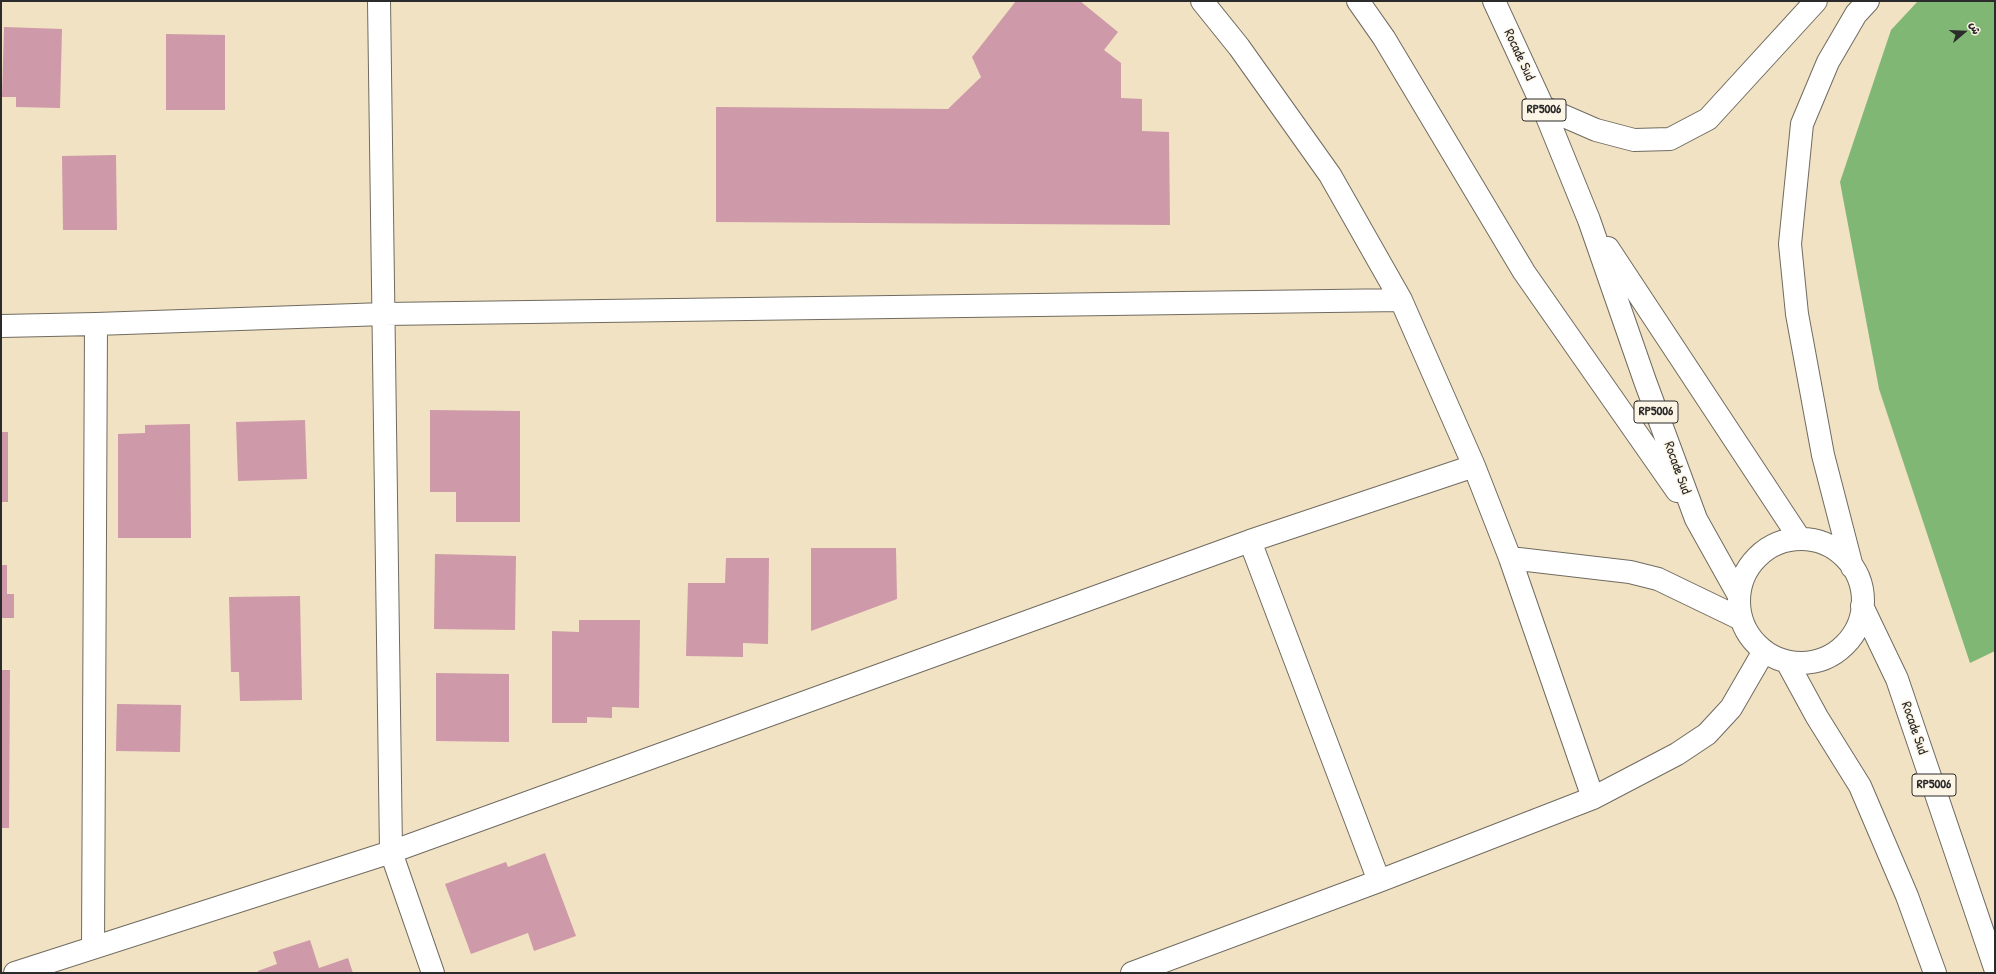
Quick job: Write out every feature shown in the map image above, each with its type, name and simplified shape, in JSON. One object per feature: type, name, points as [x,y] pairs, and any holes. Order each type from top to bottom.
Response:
[{"type":"main road","points":[[379,1],[391,852],[433,973]]},
{"type":"main road","points":[[1202,1],[1239,47],[1330,175],[1401,300],[1474,466],[1510,558],[1593,798]]},
{"type":"main road","points":[[1358,1],[1384,38],[1524,272],[1696,518]]},
{"type":"main road","name":"Rocade Sud","points":[[1494,1],[1543,107],[1590,220],[1645,381],[1696,518],[1739,596]]},
{"type":"main road","points":[[1543,107],[1596,130],[1634,140],[1670,139],[1708,119],[1816,1]]},
{"type":"main road","points":[[1852,567],[1822,455],[1796,314],[1790,244],[1802,124],[1828,62],[1856,14],[1868,1]]},
{"type":"main road","name":"Rocade Sud","points":[[1590,220],[1800,539]]},
{"type":"main road","points":[[1,326],[384,314],[1401,300]]},
{"type":"main road","points":[[93,947],[96,324]]},
{"type":"main road","points":[[15,973],[391,852],[1250,541],[1474,466]]},
{"type":"main road","name":"RP5006","points":[[1800,539],[1820,542],[1838,552],[1852,567],[1861,585],[1862,606],[1859,621],[1853,635],[1842,647],[1830,656],[1815,662],[1800,663],[1787,662],[1764,651],[1754,642],[1741,619],[1739,596],[1743,578],[1752,562],[1766,550],[1776,545],[1800,539]]},
{"type":"main road","points":[[1250,541],[1379,881]]},
{"type":"main road","points":[[1510,558],[1630,572],[1658,578],[1741,619]]},
{"type":"main road","name":"Rocade Sud","points":[[1862,606],[1897,679],[1995,968]]},
{"type":"main road","points":[[1132,973],[1379,881],[1593,798],[1676,754],[1707,734],[1730,708],[1764,651]]},
{"type":"main road","points":[[1787,662],[1817,717],[1860,786],[1907,896],[1935,973]]},
{"type":"green space","points":[[1918,1],[1995,1],[1995,651],[1970,663],[1879,389],[1840,182],[1891,30]]},
{"type":"building","points":[[1016,1],[1080,1],[1118,32],[1104,50],[1121,63],[1121,98],[1142,99],[1142,131],[1169,132],[1170,225],[716,222],[716,107],[948,109],[981,77],[972,57]]},
{"type":"building","points":[[4,27],[62,29],[60,108],[16,107],[16,97],[2,97]]},
{"type":"building","points":[[166,34],[225,35],[225,110],[166,110]]},
{"type":"building","points":[[116,155],[117,230],[63,230],[62,156]]},
{"type":"building","points":[[430,410],[520,411],[520,522],[456,522],[456,492],[430,492]]},
{"type":"building","points":[[305,420],[307,479],[238,481],[236,422]]},
{"type":"building","points":[[190,424],[191,538],[118,538],[118,434],[145,433],[145,425]]},
{"type":"building","points":[[1,432],[8,432],[8,502],[1,502]]},
{"type":"building","points":[[811,548],[896,548],[897,599],[811,631]]},
{"type":"building","points":[[435,554],[516,556],[515,630],[434,629]]},
{"type":"building","points":[[726,558],[769,558],[768,644],[743,643],[743,657],[686,656],[688,583],[725,583]]},
{"type":"building","points":[[1,565],[7,565],[7,594],[14,594],[14,618],[1,618]]},
{"type":"building","points":[[300,596],[302,700],[240,701],[239,672],[231,672],[229,597]]},
{"type":"building","points":[[579,620],[640,620],[639,708],[612,707],[612,718],[587,717],[587,723],[552,723],[552,631],[579,632]]},
{"type":"building","points":[[1,670],[10,670],[9,828],[1,828]]},
{"type":"building","points":[[436,673],[509,674],[509,742],[436,741]]},
{"type":"building","points":[[117,704],[181,705],[180,752],[116,751]]},
{"type":"building","points":[[545,853],[576,936],[534,951],[528,933],[471,954],[445,884],[506,862],[508,867]]},
{"type":"building","points":[[310,940],[319,968],[348,958],[353,973],[258,973],[258,971],[277,964],[273,952]]}]
